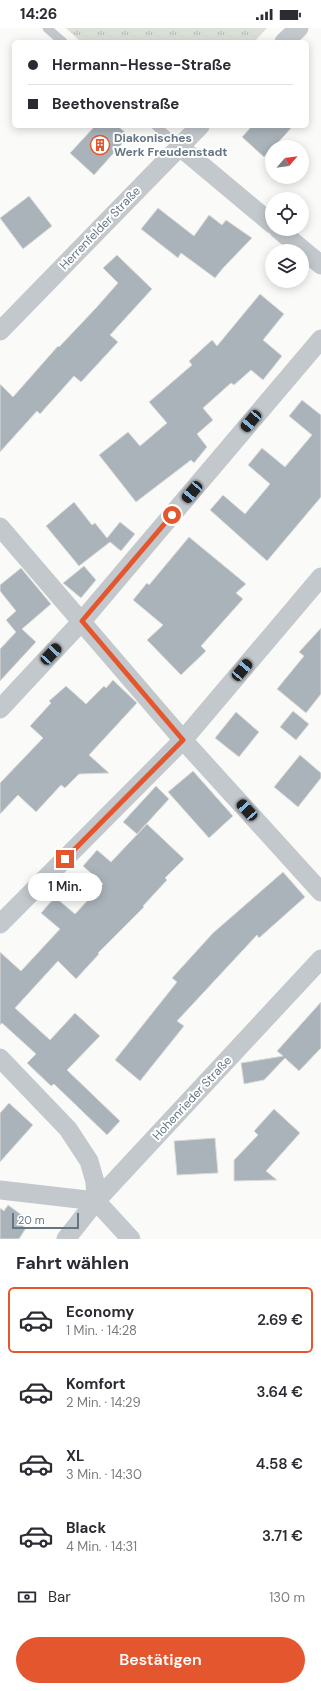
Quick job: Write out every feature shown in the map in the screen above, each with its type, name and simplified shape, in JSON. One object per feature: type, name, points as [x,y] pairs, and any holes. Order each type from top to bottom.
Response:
[{"type":"street","points":[[286,40],[299,28]]},
{"type":"street","name":"Herrenfelder Straße","points":[[0,331],[198,128]]},
{"type":"street","points":[[180,147],[265,218]]},
{"type":"street","points":[[286,236],[321,265]]},
{"type":"street","points":[[0,709],[82,621],[321,339]]},
{"type":"street","points":[[0,527],[183,740],[321,892]]},
{"type":"street","points":[[0,924],[183,740],[321,577]]},
{"type":"street","name":"Hohenrieder Straße","points":[[66,1239],[96,1201],[321,959]]},
{"type":"street","points":[[0,1058],[68,1129],[89,1161],[95,1182],[96,1201],[131,1239]]},
{"type":"street","points":[[0,1190],[96,1201]]},
{"type":"lane","points":[[47,28],[61,40]]},
{"type":"lane","points":[[158,128],[180,147]]},
{"type":"green space","points":[[66,28],[267,28],[256,40],[79,40]]},
{"type":"building","name":"Diakonisches Werk Freudenstadt","points":[[93,128],[120,128],[129,136],[94,175],[70,153]]},
{"type":"building","points":[[250,128],[291,128],[280,140],[265,140],[264,157],[242,137]]},
{"type":"building","points":[[29,196],[52,226],[23,249],[0,218]]},
{"type":"building","points":[[158,208],[194,236],[209,215],[222,225],[226,220],[252,238],[215,278],[181,253],[178,258],[141,229]]},
{"type":"building","points":[[117,255],[152,289],[110,335],[118,342],[81,382],[74,376],[40,414],[37,411],[0,452],[0,384],[13,397],[58,346],[59,347],[96,308],[118,283],[103,268]]},
{"type":"building","points":[[260,294],[284,314],[263,340],[282,356],[263,380],[251,370],[234,385],[231,383],[203,408],[213,420],[197,434],[207,447],[194,463],[191,460],[136,502],[99,455],[128,432],[140,446],[167,423],[149,402],[192,365],[189,361],[212,340],[217,346]]},
{"type":"building","points":[[302,400],[321,415],[321,497],[267,561],[210,510],[223,495],[245,514],[270,484],[248,465],[262,448],[285,467],[312,435],[289,416]]},
{"type":"building","points":[[74,502],[92,525],[95,523],[107,538],[120,522],[135,534],[121,551],[110,542],[79,566],[46,526]]},
{"type":"building","points":[[189,537],[246,584],[236,593],[243,599],[201,646],[206,651],[181,675],[147,640],[163,625],[133,600],[147,583],[149,585]]},
{"type":"building","points":[[84,566],[96,580],[81,598],[63,583]]},
{"type":"building","points":[[21,568],[51,604],[22,629],[36,642],[0,681],[0,649],[16,632],[6,620],[16,611],[0,591],[0,585]]},
{"type":"building","points":[[321,628],[321,694],[306,713],[277,689],[304,656],[299,652]]},
{"type":"building","points":[[113,680],[137,703],[89,755],[109,773],[79,774],[65,788],[61,785],[36,812],[18,795],[0,814],[0,783],[43,738],[30,726],[51,703],[49,701],[66,686],[86,704],[104,686],[106,688]]},
{"type":"building","points":[[293,711],[309,724],[296,740],[280,727]]},
{"type":"building","points":[[236,712],[259,732],[239,757],[215,738]]},
{"type":"building","points":[[300,755],[321,773],[321,778],[298,807],[274,787]]},
{"type":"building","points":[[193,771],[233,816],[209,838],[168,792]]},
{"type":"building","points":[[156,786],[169,799],[137,834],[123,822]]},
{"type":"building","points":[[147,824],[184,859],[165,878],[167,880],[143,906],[144,907],[98,953],[99,954],[76,979],[58,961],[15,1008],[50,1040],[75,1013],[100,1036],[67,1070],[120,1121],[107,1135],[54,1084],[51,1086],[27,1063],[36,1054],[2,1023],[0,1025],[0,952],[21,971],[60,929],[41,913],[55,897],[75,914],[103,884],[83,866],[97,850],[111,862]]},
{"type":"building","points":[[283,872],[305,897],[259,938],[257,935],[177,1021],[184,1026],[140,1081],[115,1060],[177,982],[172,978],[213,933]]},
{"type":"building","points":[[321,1002],[321,1048],[299,1071],[285,1058],[264,1080],[244,1084],[241,1063],[283,1056],[277,1051]]},
{"type":"building","points":[[9,1103],[33,1125],[0,1162],[0,1113]]},
{"type":"building","points":[[274,1109],[300,1133],[266,1171],[277,1180],[234,1181],[234,1160],[258,1135],[254,1131]]},
{"type":"building","points":[[215,1138],[218,1173],[177,1175],[174,1141]]},
{"type":"building","points":[[8,1205],[23,1216],[18,1222],[26,1228],[19,1239],[0,1239],[0,1208],[4,1211]]},
{"type":"place","name":"Diakonisches Werk Freudenstadt","points":[[100,145]]},
{"type":"route","points":[[65,859],[183,740],[82,621],[172,515]]}]
